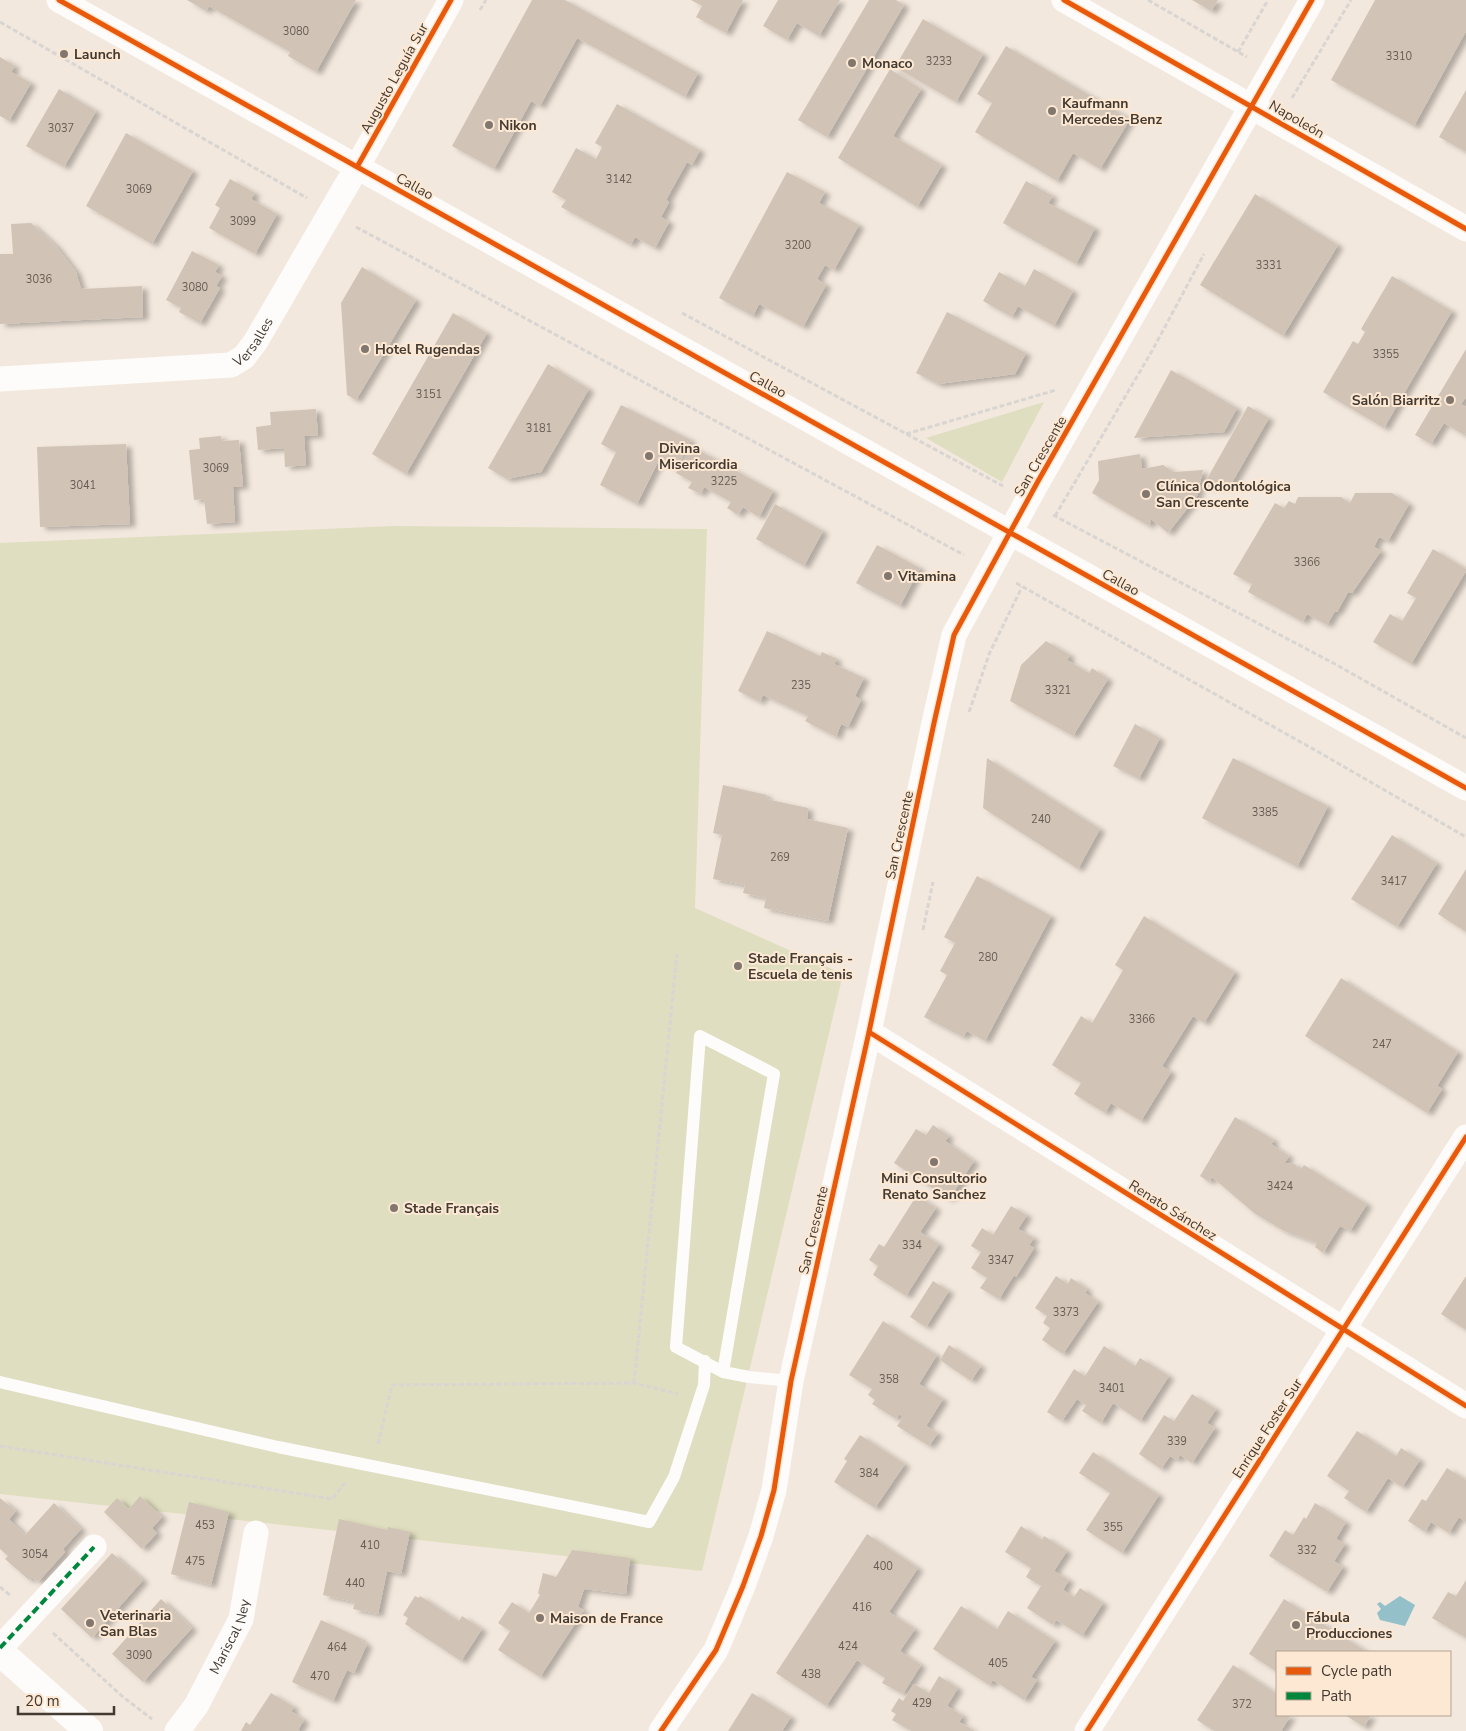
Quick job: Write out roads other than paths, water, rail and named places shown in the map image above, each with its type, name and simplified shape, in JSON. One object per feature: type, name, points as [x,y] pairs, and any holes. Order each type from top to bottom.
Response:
[{"type":"main road","points":[[0,1650],[89,1731]]},
{"type":"street","name":"Callao","points":[[59,0],[1466,788]]},
{"type":"street","name":"Augusto Leguía Sur","points":[[357,167],[451,0]]},
{"type":"street","name":"Napoleón","points":[[1064,0],[1466,229]]},
{"type":"street","name":"San Crescente","points":[[661,1731],[716,1650],[743,1586],[761,1536],[774,1490],[791,1381],[869,1032],[954,635],[1027,501],[1312,0]]},
{"type":"street","name":"Versalles","points":[[0,380],[231,365],[244,357],[256,341],[357,167]]},
{"type":"street","name":"Renato Sánchez","points":[[869,1032],[1466,1406]]},
{"type":"street","name":"Enrique Foster Sur","points":[[1087,1731],[1466,1137]]},
{"type":"street","name":"Mariscal Ney","points":[[177,1731],[196,1706],[241,1619],[256,1533]]},
{"type":"street","points":[[0,1650],[94,1547]]},
{"type":"lane","points":[[723,1372],[774,1074],[700,1036],[676,1347],[723,1372],[749,1377],[791,1381]]},
{"type":"lane","points":[[0,1382],[278,1447],[649,1522],[674,1477],[704,1385],[705,1361]]},
{"type":"water","points":[[1400,1596],[1415,1605],[1405,1626],[1380,1620],[1377,1613],[1381,1609],[1377,1604],[1380,1602],[1385,1606]]},
{"type":"place","name":"Launch","points":[[64,54]]},
{"type":"place","name":"Monaco","points":[[852,63]]},
{"type":"place","name":"Kaufmann Mercedes-Benz","points":[[1052,111]]},
{"type":"place","name":"Nikon","points":[[489,125]]},
{"type":"place","name":"Hotel Rugendas","points":[[365,349]]},
{"type":"place","name":"Salón Biarritz","points":[[1450,400]]},
{"type":"place","name":"Divina Misericordia","points":[[649,456]]},
{"type":"place","name":"Clínica Odontológica San Crescente","points":[[1146,494]]},
{"type":"place","name":"Vitamina","points":[[888,576]]},
{"type":"place","name":"Stade Français - Escuela de tenis","points":[[738,966]]},
{"type":"place","name":"Mini Consultorio Renato Sanchez","points":[[934,1162]]},
{"type":"place","name":"Stade Français","points":[[394,1208]]},
{"type":"place","name":"Maison de France","points":[[540,1618]]},
{"type":"place","name":"Veterinaria San Blas","points":[[90,1623]]},
{"type":"place","name":"Fábula Producciones","points":[[1296,1625]]}]
